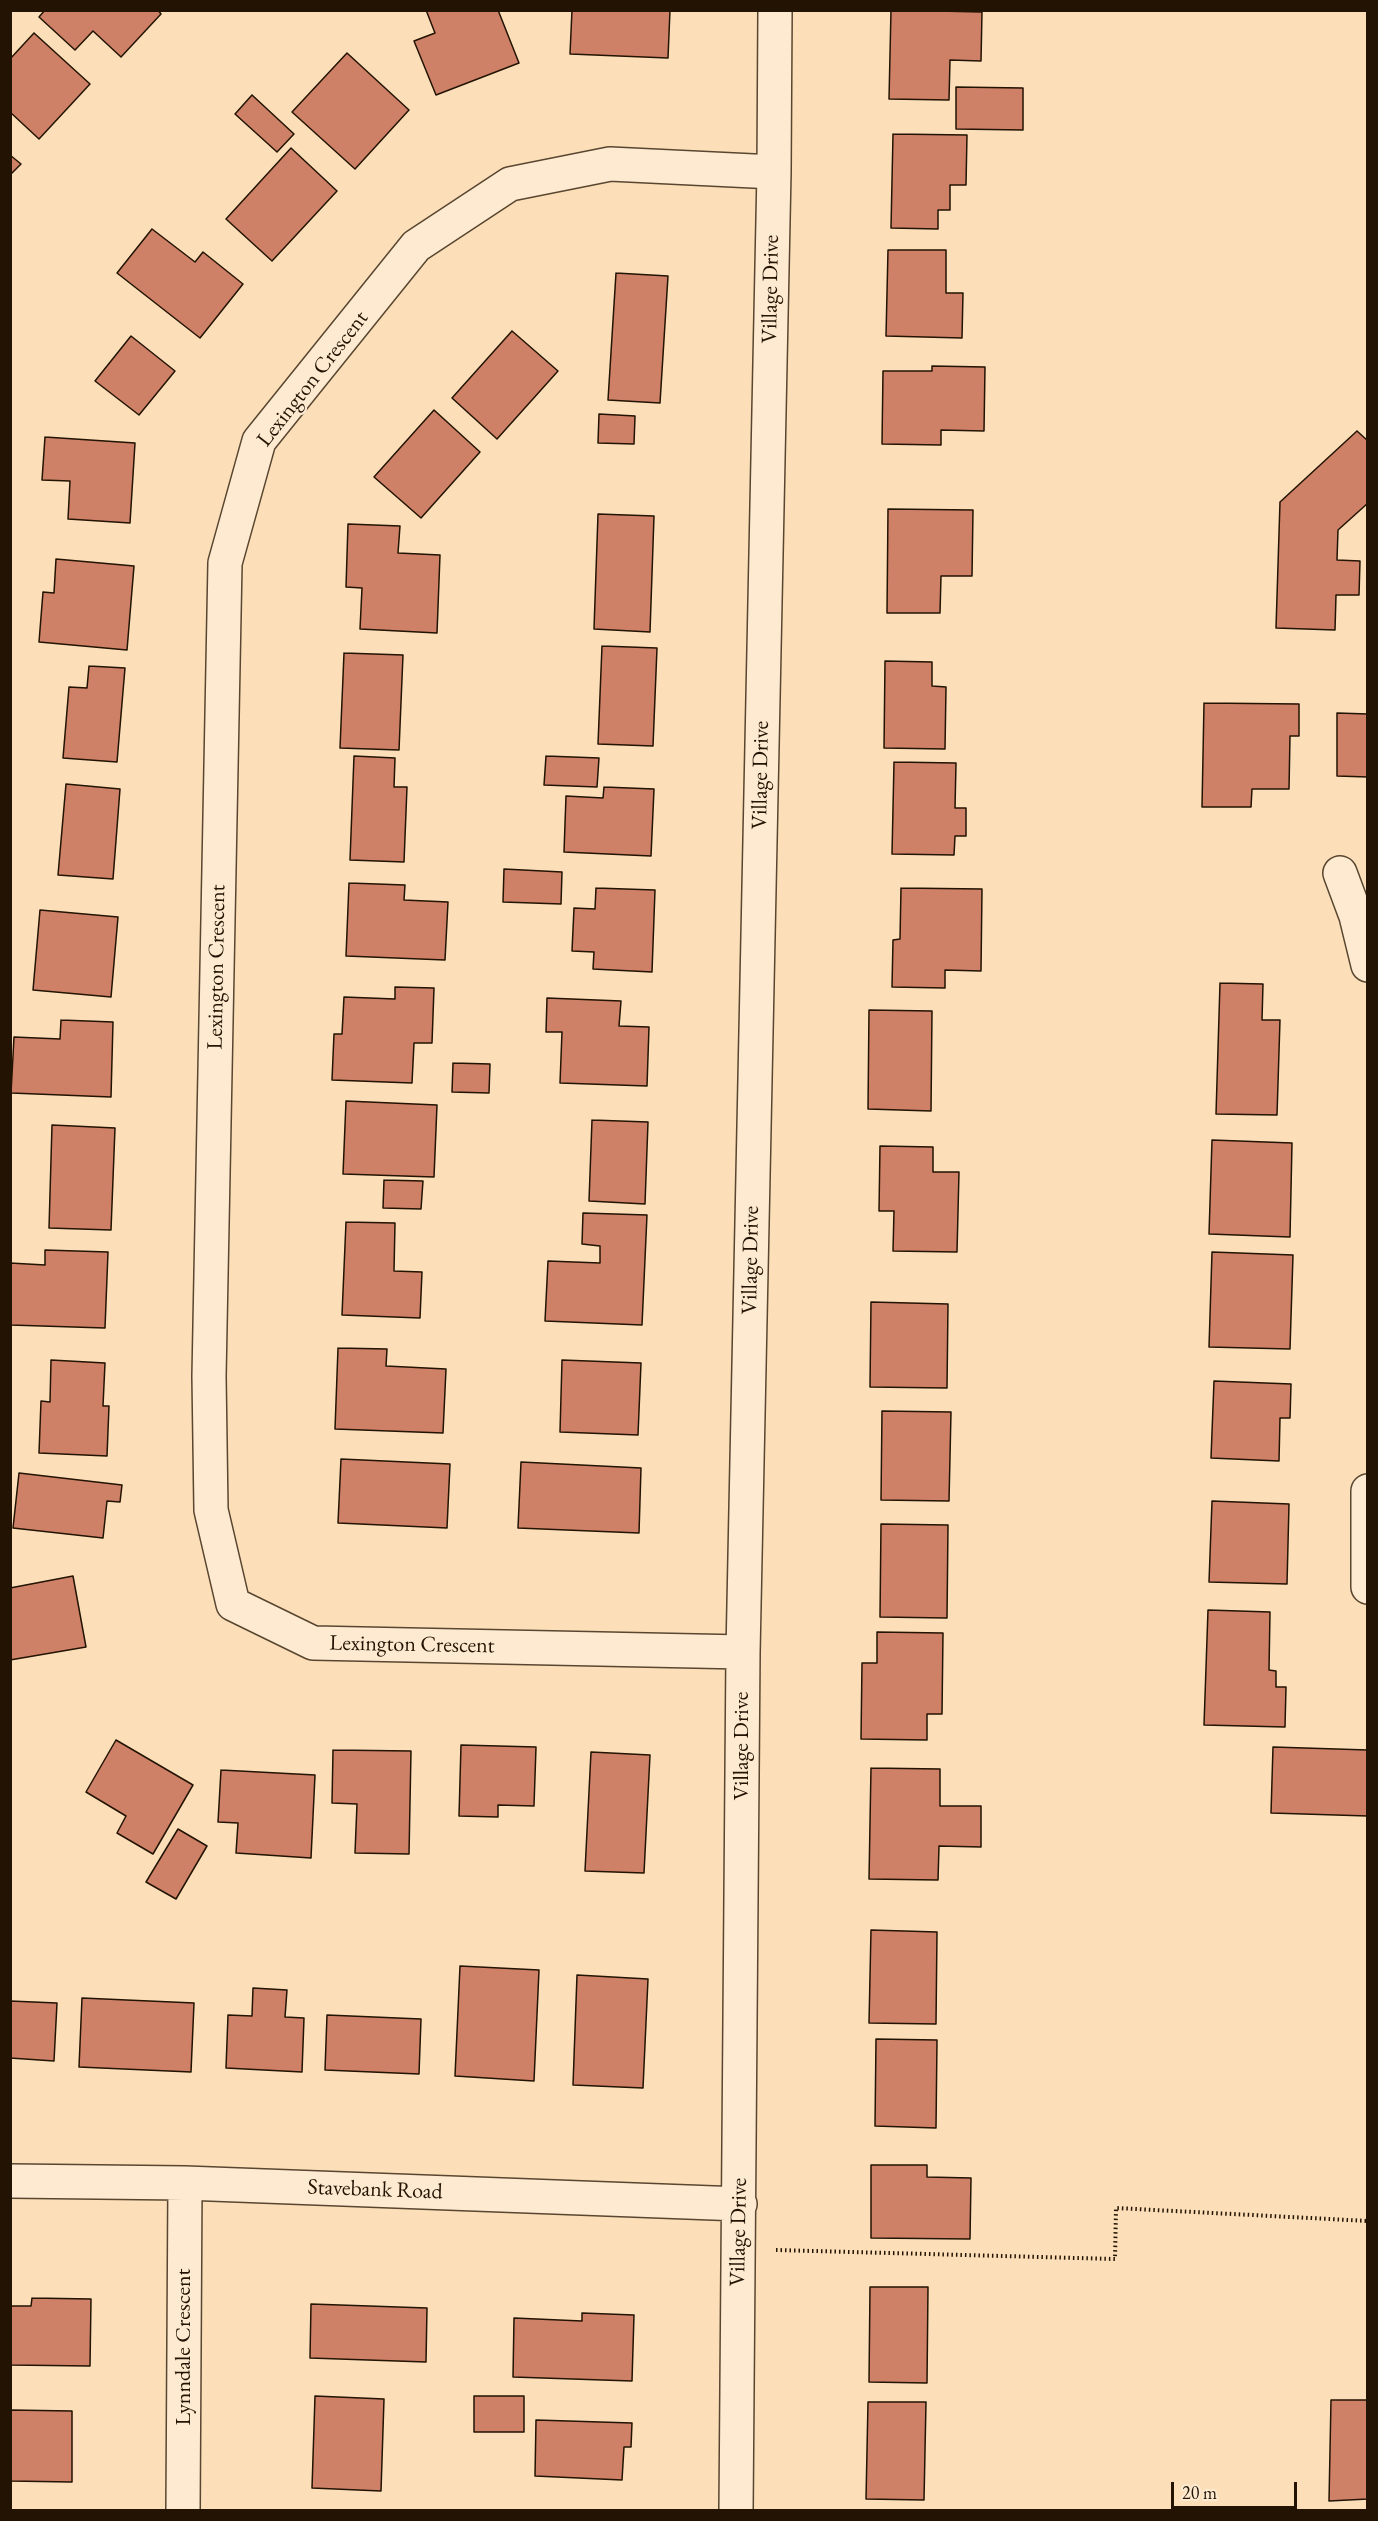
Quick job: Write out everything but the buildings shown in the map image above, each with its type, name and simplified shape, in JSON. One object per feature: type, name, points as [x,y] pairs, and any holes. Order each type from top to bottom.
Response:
[{"type":"street","name":"Village Drive","points":[[736,2511],[743,1652],[774,172],[775,10]]},
{"type":"street","name":"Lexington Crescent","points":[[743,1652],[314,1643],[233,1604],[211,1510],[209,1376],[225,563],[259,441],[416,246],[510,184],[610,164],[774,172]]},
{"type":"street","points":[[1340,873],[1356,916],[1368,965]]},
{"type":"street","points":[[1368,1491],[1368,1587]]},
{"type":"street","name":"Stavebank Road","points":[[10,2181],[185,2183],[740,2204]]},
{"type":"street","name":"Lynndale Crescent","points":[[183,2511],[185,2183]]},
{"type":"path","points":[[739,2249],[1115,2259],[1116,2208],[1368,2221]]}]
